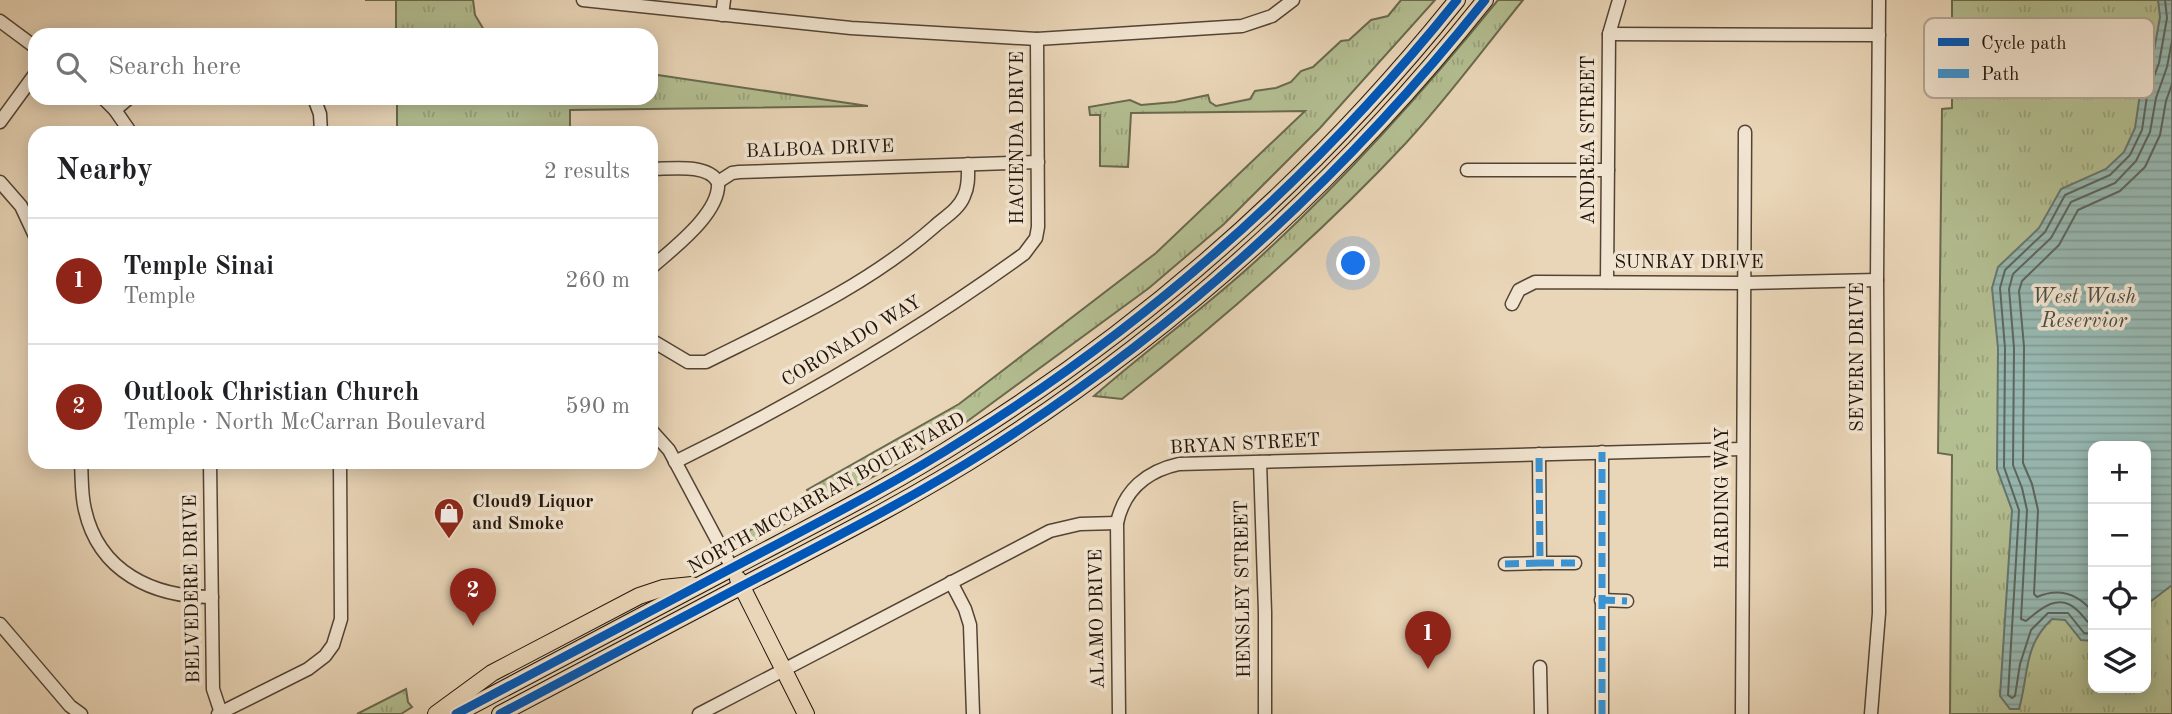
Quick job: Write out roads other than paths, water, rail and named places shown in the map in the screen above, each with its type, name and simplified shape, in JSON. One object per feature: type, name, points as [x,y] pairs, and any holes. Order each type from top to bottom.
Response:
[{"type":"main road","name":"NORTH MCCARRAN BOULEVARD","points":[[456,714],[892,482],[968,438],[1077,364],[1170,291],[1244,227],[1329,145],[1457,0]]},
{"type":"main road","name":"NORTH MCCARRAN BOULEVARD","points":[[500,714],[894,506],[989,449],[1104,370],[1251,250],[1321,185],[1402,98],[1485,0]]},
{"type":"main road","points":[[1170,291],[1184,307]]},
{"type":"main road","points":[[732,568],[806,714]]},
{"type":"main road","points":[[436,714],[492,673],[639,596],[663,588],[701,584]]},
{"type":"street","points":[[583,0],[851,28],[1037,39],[1242,26],[1272,16],[1293,0]]},
{"type":"street","points":[[722,15],[723,0]]},
{"type":"street","name":"ANDREA STREET","points":[[1608,282],[1609,34],[1619,0]]},
{"type":"street","name":"SEVERN DRIVE","points":[[1871,714],[1879,613],[1879,0]]},
{"type":"street","points":[[0,21],[28,42]]},
{"type":"street","points":[[1609,34],[1879,35]]},
{"type":"street","name":"HACIENDA DRIVE","points":[[1036,238],[1037,39]]},
{"type":"street","points":[[0,122],[28,84]]},
{"type":"street","points":[[110,105],[126,126]]},
{"type":"street","points":[[115,110],[121,105]]},
{"type":"street","points":[[317,105],[321,126]]},
{"type":"street","name":"HARDING WAY","points":[[1742,714],[1745,132]]},
{"type":"street","name":"BALBOA DRIVE","points":[[718,182],[732,173],[739,172],[1038,162]]},
{"type":"street","points":[[658,344],[688,362],[706,362],[820,305],[888,264],[956,208],[965,195],[968,184],[968,164]]},
{"type":"street","points":[[658,169],[700,170],[715,177],[718,182],[718,192],[698,225],[658,262]]},
{"type":"street","points":[[1467,170],[1608,170]]},
{"type":"street","points":[[0,182],[21,206],[28,221]]},
{"type":"street","name":"CORONADO WAY","points":[[676,462],[884,349],[1018,259],[1036,238]]},
{"type":"street","name":"SUNRAY DRIVE","points":[[1512,304],[1519,290],[1535,282],[1745,283],[1877,280]]},
{"type":"street","points":[[658,438],[676,462],[732,568]]},
{"type":"street","name":"BRYAN STREET","points":[[1117,523],[1125,500],[1133,488],[1158,470],[1179,464],[1742,449]]},
{"type":"street","points":[[1602,452],[1602,714]]},
{"type":"street","points":[[1539,454],[1540,563]]},
{"type":"street","name":"HENSLEY STREET","points":[[1260,462],[1265,714]]},
{"type":"street","points":[[81,469],[85,512],[108,557],[136,580],[152,588],[182,596],[212,597]]},
{"type":"street","name":"BELVEDERE DRIVE","points":[[210,469],[213,689],[220,714]]},
{"type":"street","points":[[220,714],[315,664],[325,656],[336,639],[341,619],[340,469]]},
{"type":"street","points":[[699,714],[1050,531],[1080,524],[1117,523]]},
{"type":"street","name":"ALAMO DRIVE","points":[[1117,523],[1119,714]]},
{"type":"street","points":[[1505,564],[1575,563]]},
{"type":"street","points":[[951,582],[970,625],[973,714]]},
{"type":"street","points":[[1601,600],[1627,601]]},
{"type":"street","points":[[0,624],[70,706],[81,714]]},
{"type":"street","points":[[1540,667],[1541,714]]},
{"type":"water","name":"West Wash Reservior","points":[[2158,0],[2172,0],[2172,585],[2151,601],[2151,441],[2088,441],[2088,641],[2081,640],[2065,620],[2052,619],[2031,650],[2019,709],[2010,709],[2000,696],[2012,510],[1997,469],[1998,348],[1992,288],[1998,267],[2039,228],[2061,189],[2106,169],[2124,152],[2135,128],[2139,98],[2154,98],[2154,51],[2160,17]]},
{"type":"place","name":"Cloud9 Liquor and Smoke","points":[[449,540]]},
{"type":"place","name":"Outlook Christian Church","points":[[473,626]]},
{"type":"place","name":"Temple Sinai","points":[[1428,669]]}]
